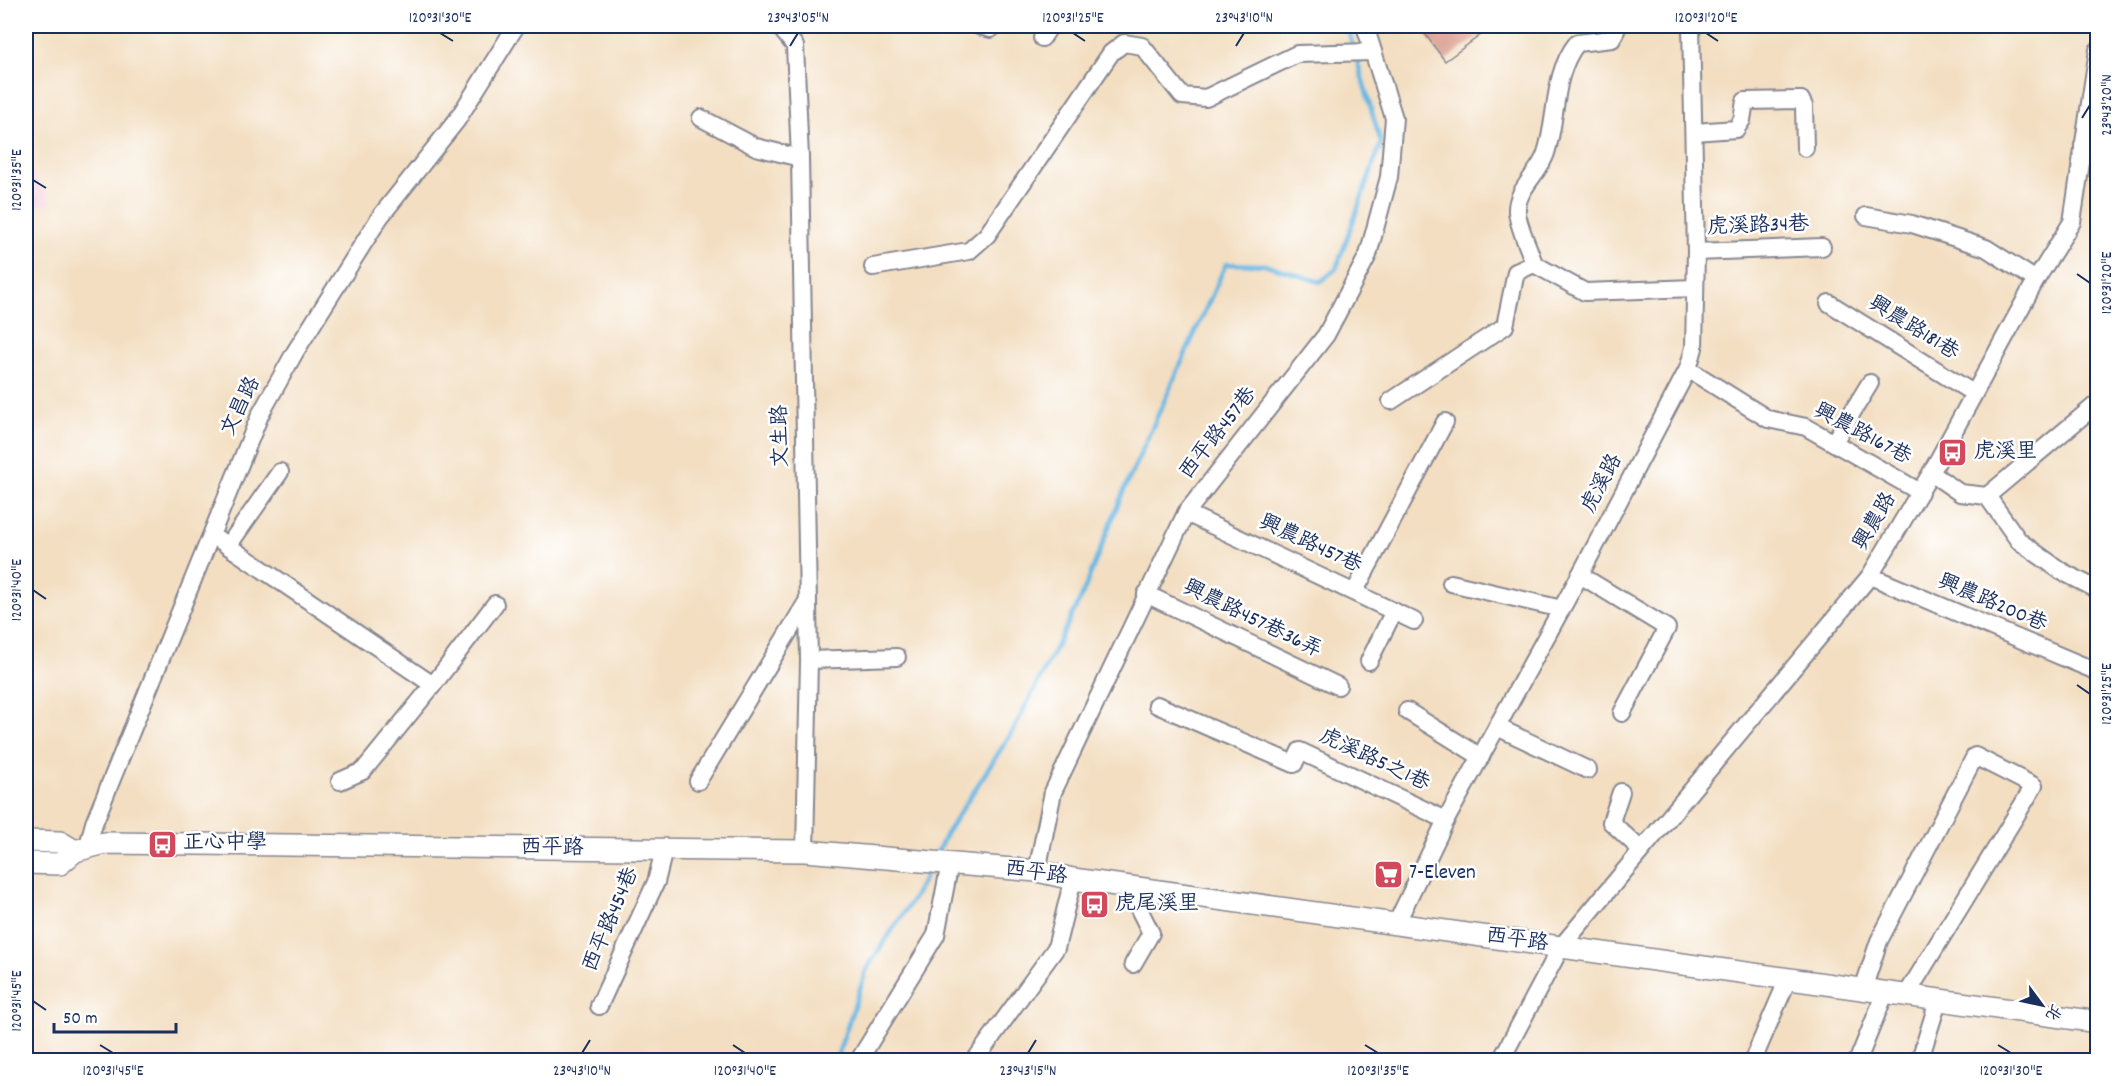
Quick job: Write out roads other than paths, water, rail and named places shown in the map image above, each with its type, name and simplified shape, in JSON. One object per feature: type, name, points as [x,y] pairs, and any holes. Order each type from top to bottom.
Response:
[{"type":"main road","name":"西平路","points":[[26,841],[60,842],[81,850]]},
{"type":"main road","name":"西平路","points":[[26,863],[60,864],[81,850],[105,843],[806,851],[1037,871],[1073,879],[1939,998],[2097,1022]]},
{"type":"street","name":"文昌路","points":[[81,850],[260,415],[295,352],[380,217],[457,120],[516,26]]},
{"type":"street","name":"文生路","points":[[779,26],[795,46],[800,158],[809,660],[806,851]]},
{"type":"street","name":"西平路457巷","points":[[1037,871],[1053,792],[1186,513],[1326,335],[1368,255],[1389,177],[1394,118],[1365,26]]},
{"type":"street","points":[[1618,26],[1611,39],[1577,43],[1570,52],[1555,93],[1546,154],[1521,196],[1517,211],[1534,264],[1585,292],[1695,288]]},
{"type":"street","name":"虎溪路","points":[[1396,924],[1446,820],[1562,609],[1688,369],[1694,348],[1696,252],[1691,26]]},
{"type":"street","points":[[873,267],[969,251],[987,235],[1111,53],[1124,43],[1142,46],[1182,96],[1206,98],[1297,54],[1373,52]]},
{"type":"street","name":"興農路","points":[[1501,1060],[1562,947],[1640,849],[1870,576],[1920,492],[2036,280],[2072,222],[2090,147],[2097,50]]},
{"type":"street","points":[[1694,132],[1736,129],[1742,120],[1745,101],[1800,100],[1804,106],[1804,148]]},
{"type":"street","points":[[701,118],[756,147],[800,158]]},
{"type":"street","points":[[1866,216],[1912,224],[1986,248],[2036,280]]},
{"type":"street","name":"虎溪路34巷","points":[[1696,252],[1822,247]]},
{"type":"street","points":[[1391,401],[1505,326],[1516,272],[1534,264]]},
{"type":"street","name":"興農路181巷","points":[[1829,303],[1974,393]]},
{"type":"street","name":"興農路167巷","points":[[1688,369],[1768,419],[1806,427],[1920,492]]},
{"type":"street","points":[[1834,442],[1870,383]]},
{"type":"street","points":[[1930,473],[1960,493],[1987,495],[2097,403]]},
{"type":"street","points":[[1355,591],[1445,422]]},
{"type":"street","points":[[228,546],[280,472]]},
{"type":"street","points":[[1987,495],[2019,541],[2061,571],[2097,590]]},
{"type":"street","name":"興農路457巷","points":[[1186,513],[1355,591],[1414,621]]},
{"type":"street","points":[[210,534],[434,686]]},
{"type":"street","points":[[1580,575],[1667,628],[1622,713]]},
{"type":"street","name":"興農路200巷","points":[[1870,576],[2097,672]]},
{"type":"street","points":[[1451,583],[1562,609]]},
{"type":"street","name":"興農路457巷36弄","points":[[1146,594],[1338,686]]},
{"type":"street","points":[[698,781],[808,600]]},
{"type":"street","points":[[340,781],[363,771],[434,686],[495,604]]},
{"type":"street","points":[[1369,661],[1394,611]]},
{"type":"street","points":[[809,660],[897,657]]},
{"type":"street","name":"虎溪路5之1巷","points":[[1157,705],[1293,764],[1300,751],[1446,820]]},
{"type":"street","points":[[1407,711],[1481,757]]},
{"type":"street","points":[[1497,727],[1588,770]]},
{"type":"street","points":[[1863,988],[1879,941],[1975,756],[2034,786],[1907,994]]},
{"type":"street","points":[[1622,792],[1611,822],[1640,849]]},
{"type":"street","name":"西平路454巷","points":[[599,1006],[656,882],[663,850]]},
{"type":"street","points":[[859,1060],[936,935],[950,863]]},
{"type":"street","points":[[975,1060],[1056,948],[1073,879]]},
{"type":"street","points":[[1128,886],[1151,933],[1133,964]]},
{"type":"street","points":[[1753,1060],[1788,979]]},
{"type":"street","points":[[1858,1060],[1886,991]]},
{"type":"street","points":[[1925,1060],[1921,1056],[1939,998]]},
{"type":"waterway","points":[[935,857],[946,834],[1014,729],[1081,598],[1121,497],[1226,264],[1267,265],[1320,282],[1336,269],[1381,143],[1347,26]]},
{"type":"waterway","points":[[836,1060],[867,968],[913,899],[930,867]]},
{"type":"place","name":"虎溪里","points":[[1953,453]]},
{"type":"place","name":"正心中學","points":[[162,844]]},
{"type":"place","name":"7-Eleven","points":[[1388,874]]},
{"type":"place","name":"虎尾溪里","points":[[1094,905]]}]
